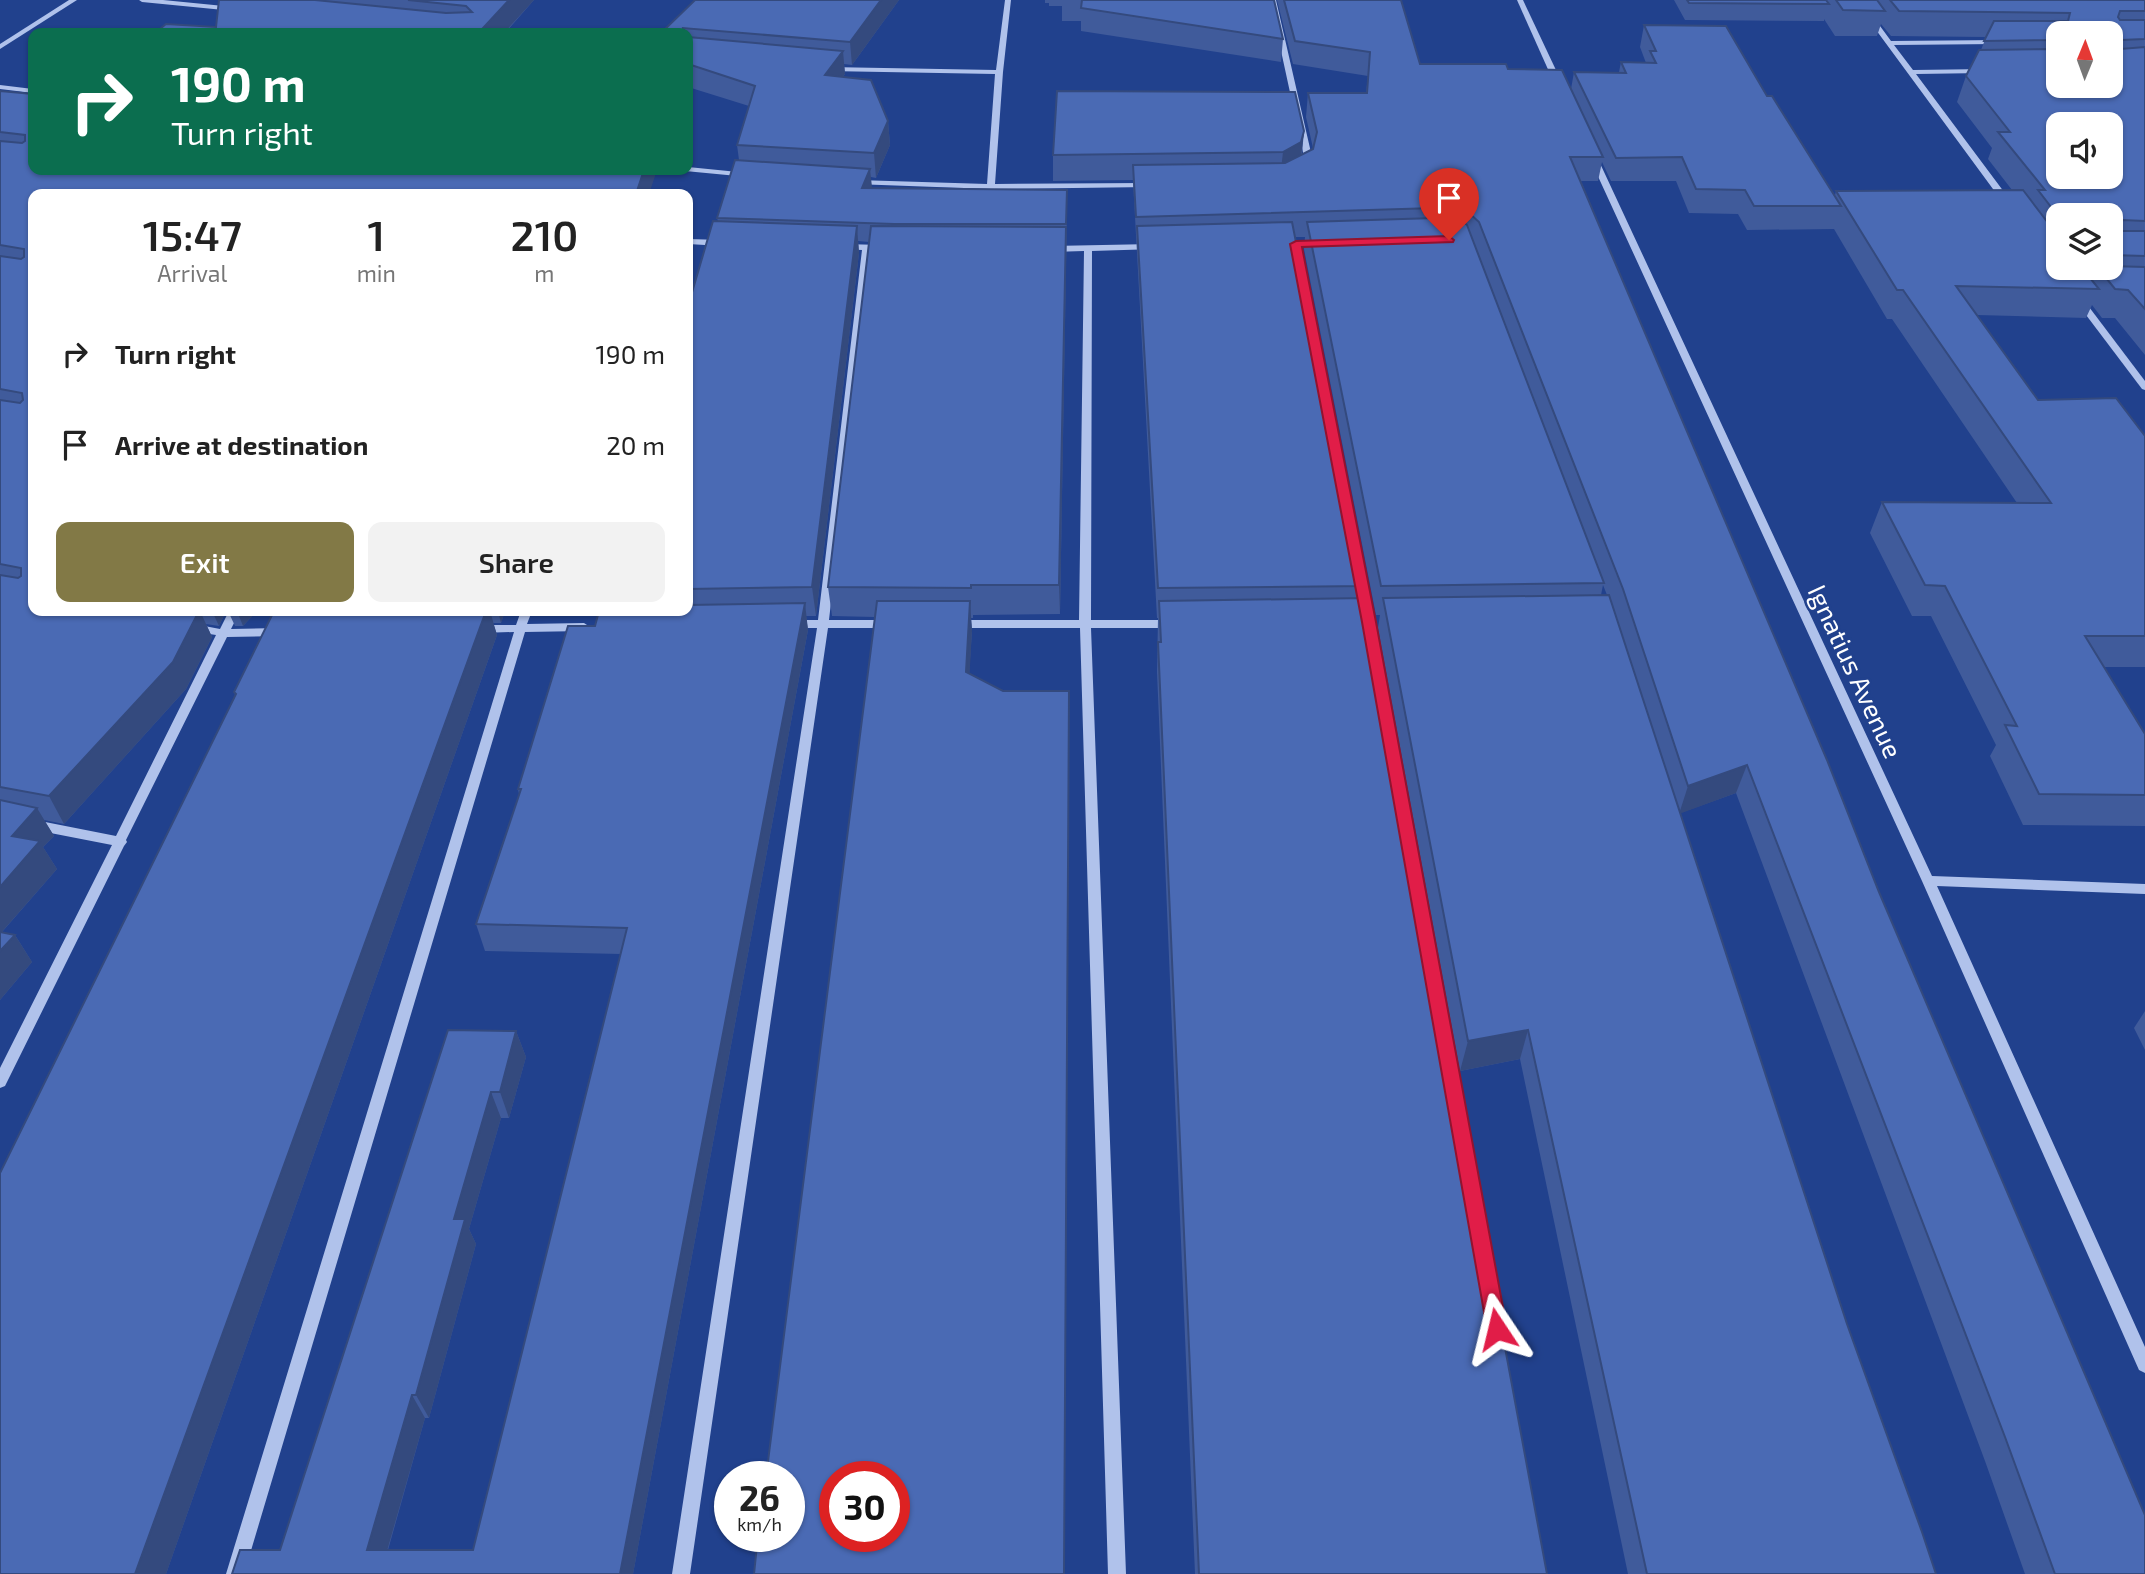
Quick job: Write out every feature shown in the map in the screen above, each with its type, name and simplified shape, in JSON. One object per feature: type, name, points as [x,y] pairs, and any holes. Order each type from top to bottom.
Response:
[{"type":"street","points":[[30,28],[74,0]]},
{"type":"street","points":[[142,0],[238,10]]},
{"type":"street","points":[[991,187],[1007,0]]},
{"type":"street","points":[[1273,0],[1308,157],[1305,171],[1294,177]]},
{"type":"street","points":[[1520,0],[1567,101]]},
{"type":"street","points":[[1857,0],[2014,211]]},
{"type":"street","points":[[0,47],[28,29]]},
{"type":"street","points":[[1889,43],[2006,42]]},
{"type":"street","points":[[821,69],[999,72]]},
{"type":"street","points":[[1911,72],[1991,71]]},
{"type":"street","points":[[0,87],[28,90]]},
{"type":"street","name":"Ignatius Avenue","points":[[1590,151],[1928,881],[2145,1365]]},
{"type":"street","points":[[693,169],[752,175]]},
{"type":"street","points":[[844,181],[991,187],[1157,185]]},
{"type":"street","points":[[693,241],[737,244]]},
{"type":"street","points":[[827,247],[894,248]]},
{"type":"street","points":[[1033,249],[1171,247]]},
{"type":"street","points":[[681,1574],[823,623],[867,248]]},
{"type":"street","points":[[1088,249],[1085,625],[1117,1574]]},
{"type":"street","points":[[2071,289],[2145,387]]},
{"type":"street","points":[[0,1082],[4,1066],[121,842],[232,616]]},
{"type":"street","points":[[235,1574],[524,616]]},
{"type":"street","points":[[781,624],[906,624]]},
{"type":"street","points":[[947,624],[1180,624]]},
{"type":"street","points":[[184,627],[223,633],[290,632]]},
{"type":"street","points":[[466,629],[603,627]]},
{"type":"street","points":[[27,824],[121,842]]},
{"type":"street","points":[[1928,881],[2145,889]]},
{"type":"building","points":[[219,0],[315,0],[446,13],[472,12],[466,6],[408,0],[509,0],[483,28],[161,28],[166,24],[216,27]]},
{"type":"building","points":[[695,0],[881,0],[850,42],[666,28]]},
{"type":"building","points":[[1082,0],[1274,0],[1283,39],[1081,8]]},
{"type":"building","points":[[1284,0],[1401,0],[1420,64],[1506,64],[1508,69],[1562,70],[1603,157],[1570,157],[2145,1515],[2145,1574],[2055,1574],[1747,765],[1688,786],[1623,589],[1479,222],[1469,213],[1435,208],[1136,217],[1133,165],[1285,163],[1313,149],[1317,132],[1308,93],[1367,93],[1370,52],[1295,41]]},
{"type":"building","points":[[1687,0],[1826,0],[1829,4],[1689,3]]},
{"type":"building","points":[[1836,0],[1877,0],[1885,11],[1843,10]]},
{"type":"building","points":[[1890,0],[2145,0],[2145,11],[2120,11],[2118,17],[2120,20],[2145,20],[2145,39],[2123,40],[2123,21],[2068,21],[2070,13],[1899,11]]},
{"type":"building","points":[[1994,21],[2046,21],[2046,40],[1984,41]]},
{"type":"building","points":[[1644,25],[1726,26],[1767,96],[1772,96],[1841,206],[1754,206],[1745,190],[1696,189],[1682,157],[1616,158],[1574,72],[1626,73],[1621,62],[1656,63],[1650,51],[1656,51]]},
{"type":"building","points":[[693,37],[843,51],[825,75],[871,80],[888,121],[874,153],[737,145],[755,86],[693,66]]},
{"type":"building","points":[[2145,47],[2145,221],[2123,220],[2123,203],[2048,203],[2038,190],[2045,190],[1998,132],[2010,132],[1966,76],[1979,50],[2046,49],[2046,98],[2123,98],[2123,49]]},
{"type":"building","points":[[0,91],[28,94],[28,175],[642,175],[638,189],[28,189],[28,616],[196,616],[173,662],[49,796],[0,787],[0,575],[18,578],[21,576],[21,568],[0,564],[0,400],[20,403],[23,400],[22,393],[0,389],[0,256],[21,259],[24,257],[24,249],[0,245],[0,141],[22,143],[25,141],[25,135],[0,132]]},
{"type":"building","points":[[1057,91],[1295,92],[1304,131],[1301,142],[1283,152],[1053,155]]},
{"type":"building","points":[[735,160],[870,169],[862,188],[1067,190],[1066,224],[894,224],[717,218]]},
{"type":"building","points":[[2023,190],[2046,220],[2046,280],[2092,280],[2099,289],[1956,286],[2038,400],[2116,398],[2145,436],[2145,636],[2085,636],[2145,734],[2145,795],[2039,794],[2005,725],[2017,726],[1945,586],[1925,585],[1882,502],[2051,503],[1903,290],[1897,290],[1836,191]]},
{"type":"building","points":[[1435,218],[1462,221],[1467,225],[1604,583],[1381,586],[1307,222]]},
{"type":"building","points":[[713,221],[857,226],[812,587],[693,589],[693,289]]},
{"type":"building","points":[[1292,222],[1364,586],[1158,588],[1137,226]]},
{"type":"building","points":[[871,226],[1066,227],[1059,585],[971,585],[971,588],[828,587]]},
{"type":"building","points":[[2123,231],[2145,231],[2145,256],[2123,255]]},
{"type":"building","points":[[2123,266],[2145,267],[2145,309],[2128,290],[2115,289],[2108,280],[2123,280]]},
{"type":"building","points":[[1609,595],[1847,1324],[1936,1574],[1647,1574],[1528,1030],[1468,1041],[1383,598]]},
{"type":"building","points":[[1366,598],[1547,1574],[1199,1574],[1158,642],[1161,642],[1159,601]]},
{"type":"building","points":[[877,601],[970,601],[966,672],[1003,691],[1069,691],[1064,1574],[754,1574],[756,1552],[805,1552],[805,1461],[768,1461]]},
{"type":"building","points":[[805,603],[620,1574],[232,1574],[240,1550],[280,1550],[448,1030],[516,1031],[500,1092],[491,1092],[454,1219],[465,1219],[416,1395],[412,1395],[367,1550],[473,1550],[627,928],[476,924],[521,789],[518,789],[568,626],[595,626],[598,616],[693,616],[693,605]]},
{"type":"building","points":[[272,616],[484,616],[135,1574],[0,1574],[0,1173],[236,694],[234,692]]},
{"type":"building","points":[[0,800],[37,808],[12,836],[40,841],[0,887]]},
{"type":"building","points":[[0,932],[15,935],[0,951]]},
{"type":"route","points":[[1449,240],[1296,244],[1369,622],[1497,1329]]}]
